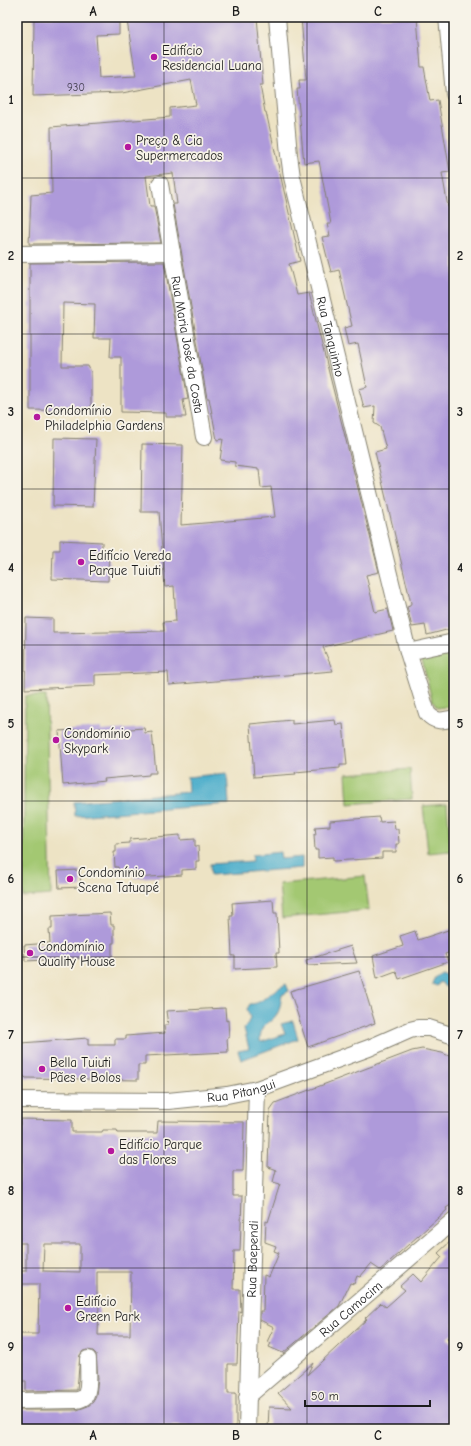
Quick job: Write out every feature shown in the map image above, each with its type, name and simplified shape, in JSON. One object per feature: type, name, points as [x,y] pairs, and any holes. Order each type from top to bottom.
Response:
[{"type":"street","name":"Rua Tanquinho","points":[[277,17],[288,155],[292,177],[408,652],[427,713],[430,717],[441,721],[454,718]]},
{"type":"street","points":[[447,17],[454,94]]},
{"type":"street","name":"Rua Maria José da Costa","points":[[160,184],[204,437]]},
{"type":"street","points":[[17,254],[172,252]]},
{"type":"street","points":[[408,652],[454,642]]},
{"type":"street","name":"Rua Pitangui","points":[[17,1100],[168,1100],[227,1095],[257,1089],[369,1048],[410,1030],[429,1028],[454,1036]]},
{"type":"street","name":"Rua Baependi","points":[[247,1429],[257,1089]]},
{"type":"street","name":"Rua Camocim","points":[[247,1397],[454,1220]]},
{"type":"street","points":[[17,1401],[76,1400],[82,1398],[86,1395],[88,1388],[88,1359]]},
{"type":"green space","points":[[454,650],[454,706],[437,708],[432,700],[422,660],[423,657]]},
{"type":"green space","points":[[25,696],[46,696],[51,895],[23,897]]},
{"type":"green space","points":[[410,769],[412,799],[348,804],[346,774]]},
{"type":"green space","points":[[447,804],[451,851],[428,853],[423,806]]},
{"type":"green space","points":[[365,876],[369,910],[282,918],[279,884]]},
{"type":"water","points":[[227,773],[229,804],[75,816],[74,802],[188,792],[187,777]]},
{"type":"water","points":[[280,852],[281,859],[302,857],[302,868],[211,875],[210,864],[253,861],[252,855]]},
{"type":"water","points":[[442,972],[454,978],[454,984],[445,987],[439,982],[437,986],[432,984],[438,974]]},
{"type":"water","points":[[286,984],[289,991],[282,995],[280,1008],[277,1014],[263,1027],[260,1041],[261,1042],[285,1034],[281,1024],[293,1021],[298,1039],[241,1060],[238,1051],[249,1049],[244,1028],[250,1018],[247,1009],[250,1004],[259,1002]]},
{"type":"building","points":[[34,17],[119,17],[119,34],[96,35],[99,78],[136,76],[127,21],[149,17],[257,17],[263,85],[260,85],[300,261],[289,264],[297,295],[309,293],[379,572],[366,575],[375,612],[388,609],[393,631],[323,647],[333,671],[169,685],[168,672],[95,675],[95,686],[25,689],[26,618],[53,619],[53,633],[164,631],[163,622],[176,621],[174,586],[165,587],[159,512],[141,512],[142,444],[183,445],[181,525],[275,517],[271,487],[261,488],[259,469],[235,466],[235,462],[220,460],[223,439],[217,440],[209,398],[207,398],[173,204],[177,204],[173,173],[146,176],[150,206],[154,206],[161,243],[29,244],[31,195],[52,193],[51,127],[170,117],[170,108],[196,105],[191,80],[122,93],[33,96]]},
{"type":"building","points":[[301,17],[417,17],[421,67],[424,67],[430,101],[438,100],[450,172],[442,173],[448,207],[454,206],[454,628],[427,635],[425,625],[412,627],[407,607],[410,606],[411,603],[375,452],[386,449],[380,427],[374,423],[375,406],[364,408],[359,389],[367,387],[358,344],[348,346],[344,328],[352,326],[340,274],[339,270],[331,272],[322,237],[330,236],[327,224],[331,224],[319,161],[304,163],[297,89],[300,89],[299,80],[306,80]]},
{"type":"building","points":[[164,262],[188,399],[183,400],[186,417],[166,417],[166,413],[121,412],[121,357],[110,357],[111,338],[94,338],[95,304],[63,303],[62,366],[88,366],[91,372],[91,411],[30,410],[30,263]]},
{"type":"building","points":[[54,438],[96,439],[93,507],[53,506]]},
{"type":"building","name":"Edifício Vereda Parque Tuiuti","points":[[60,540],[102,542],[102,552],[109,552],[108,581],[52,579],[53,550],[60,550]]},
{"type":"building","points":[[292,720],[292,724],[335,720],[336,725],[343,724],[347,765],[340,765],[340,768],[295,772],[296,774],[254,777],[250,724]]},
{"type":"building","points":[[101,728],[101,731],[144,728],[145,733],[152,732],[156,773],[104,779],[105,781],[63,785],[59,731]]},
{"type":"building","points":[[379,817],[380,822],[394,821],[395,829],[398,829],[399,844],[396,844],[396,852],[382,852],[382,858],[333,861],[333,857],[318,858],[318,850],[315,850],[315,827],[330,826],[330,821]]},
{"type":"building","points":[[180,835],[180,840],[195,839],[195,846],[198,846],[199,861],[196,861],[196,869],[182,870],[182,875],[134,878],[133,874],[119,875],[118,867],[115,867],[114,852],[116,852],[116,844],[130,843],[130,839]]},
{"type":"building","name":"Condomínio Scena Tatuapé","points":[[80,870],[81,887],[59,888],[58,871]]},
{"type":"building","points":[[273,900],[274,913],[277,913],[279,953],[276,953],[277,967],[235,969],[235,956],[232,956],[230,916],[233,916],[232,903]]},
{"type":"building","points":[[110,913],[111,925],[114,925],[112,957],[25,961],[24,945],[50,943],[49,929],[52,929],[52,916]]},
{"type":"building","points":[[454,928],[454,951],[445,954],[448,962],[399,979],[396,971],[377,978],[373,956],[403,946],[400,936],[415,931],[418,940]]},
{"type":"building","points":[[351,946],[357,963],[307,965],[306,960]]},
{"type":"building","points":[[359,971],[375,1023],[308,1047],[290,991]]},
{"type":"building","points":[[225,1008],[226,1021],[228,1020],[228,1052],[145,1056],[145,1065],[138,1065],[138,1080],[26,1078],[20,1073],[21,1043],[88,1038],[88,1045],[115,1045],[115,1039],[126,1039],[126,1036],[165,1033],[164,1025],[168,1025],[166,1011]]},
{"type":"building","points":[[422,1049],[442,1053],[454,1058],[454,1203],[446,1208],[447,1210],[380,1270],[371,1264],[360,1277],[357,1276],[354,1284],[350,1283],[339,1306],[283,1353],[269,1347],[271,1343],[267,1342],[274,1327],[260,1320],[260,1311],[263,1311],[264,1275],[269,1277],[279,1253],[274,1251],[276,1246],[265,1242],[266,1221],[268,1222],[280,1184],[273,1182],[276,1170],[268,1167],[270,1110],[275,1103],[412,1051]]},
{"type":"building","points":[[20,1119],[72,1120],[72,1132],[102,1132],[103,1130],[117,1130],[118,1133],[157,1133],[158,1121],[244,1122],[243,1171],[233,1171],[233,1196],[242,1196],[240,1251],[234,1251],[233,1289],[240,1289],[241,1312],[239,1311],[237,1364],[228,1364],[228,1393],[236,1393],[236,1429],[209,1429],[209,1426],[153,1426],[153,1429],[17,1429],[17,1410],[77,1410],[88,1406],[93,1402],[96,1395],[98,1379],[96,1354],[93,1351],[87,1350],[83,1351],[80,1355],[77,1390],[26,1391],[26,1381],[17,1381],[17,1334],[38,1334],[39,1284],[18,1284],[18,1271],[26,1271],[26,1243],[18,1243]],"holes":[[[44,1244],[80,1244],[80,1272],[43,1271]],[[97,1272],[131,1272],[130,1335],[98,1335],[99,1302],[97,1302]]]},
{"type":"building","points":[[454,1238],[454,1333],[447,1338],[454,1345],[454,1429],[268,1429],[269,1407],[292,1408],[278,1393],[313,1363],[307,1375],[367,1319],[365,1318],[381,1303],[386,1307],[405,1290],[400,1286],[413,1274],[421,1282],[442,1257],[438,1253]]},
{"type":"place","name":"Edifício Residencial Luana","points":[[154,57]]},
{"type":"place","name":"Preço & Cia Supermercados","points":[[128,147]]},
{"type":"place","name":"Condomínio Philadelphia Gardens","points":[[37,417]]},
{"type":"place","name":"Edifício Vereda Parque Tuiuti","points":[[81,562]]},
{"type":"place","name":"Condomínio Skypark","points":[[56,740]]},
{"type":"place","name":"Condomínio Scena Tatuapé","points":[[70,879]]},
{"type":"place","name":"Condomínio Quality House","points":[[30,953]]},
{"type":"place","name":"Bella Tuiuti Pães e Bolos","points":[[42,1069]]},
{"type":"place","name":"Edifício Parque das Flores","points":[[111,1151]]},
{"type":"place","name":"Edifício Green Park","points":[[68,1308]]}]
